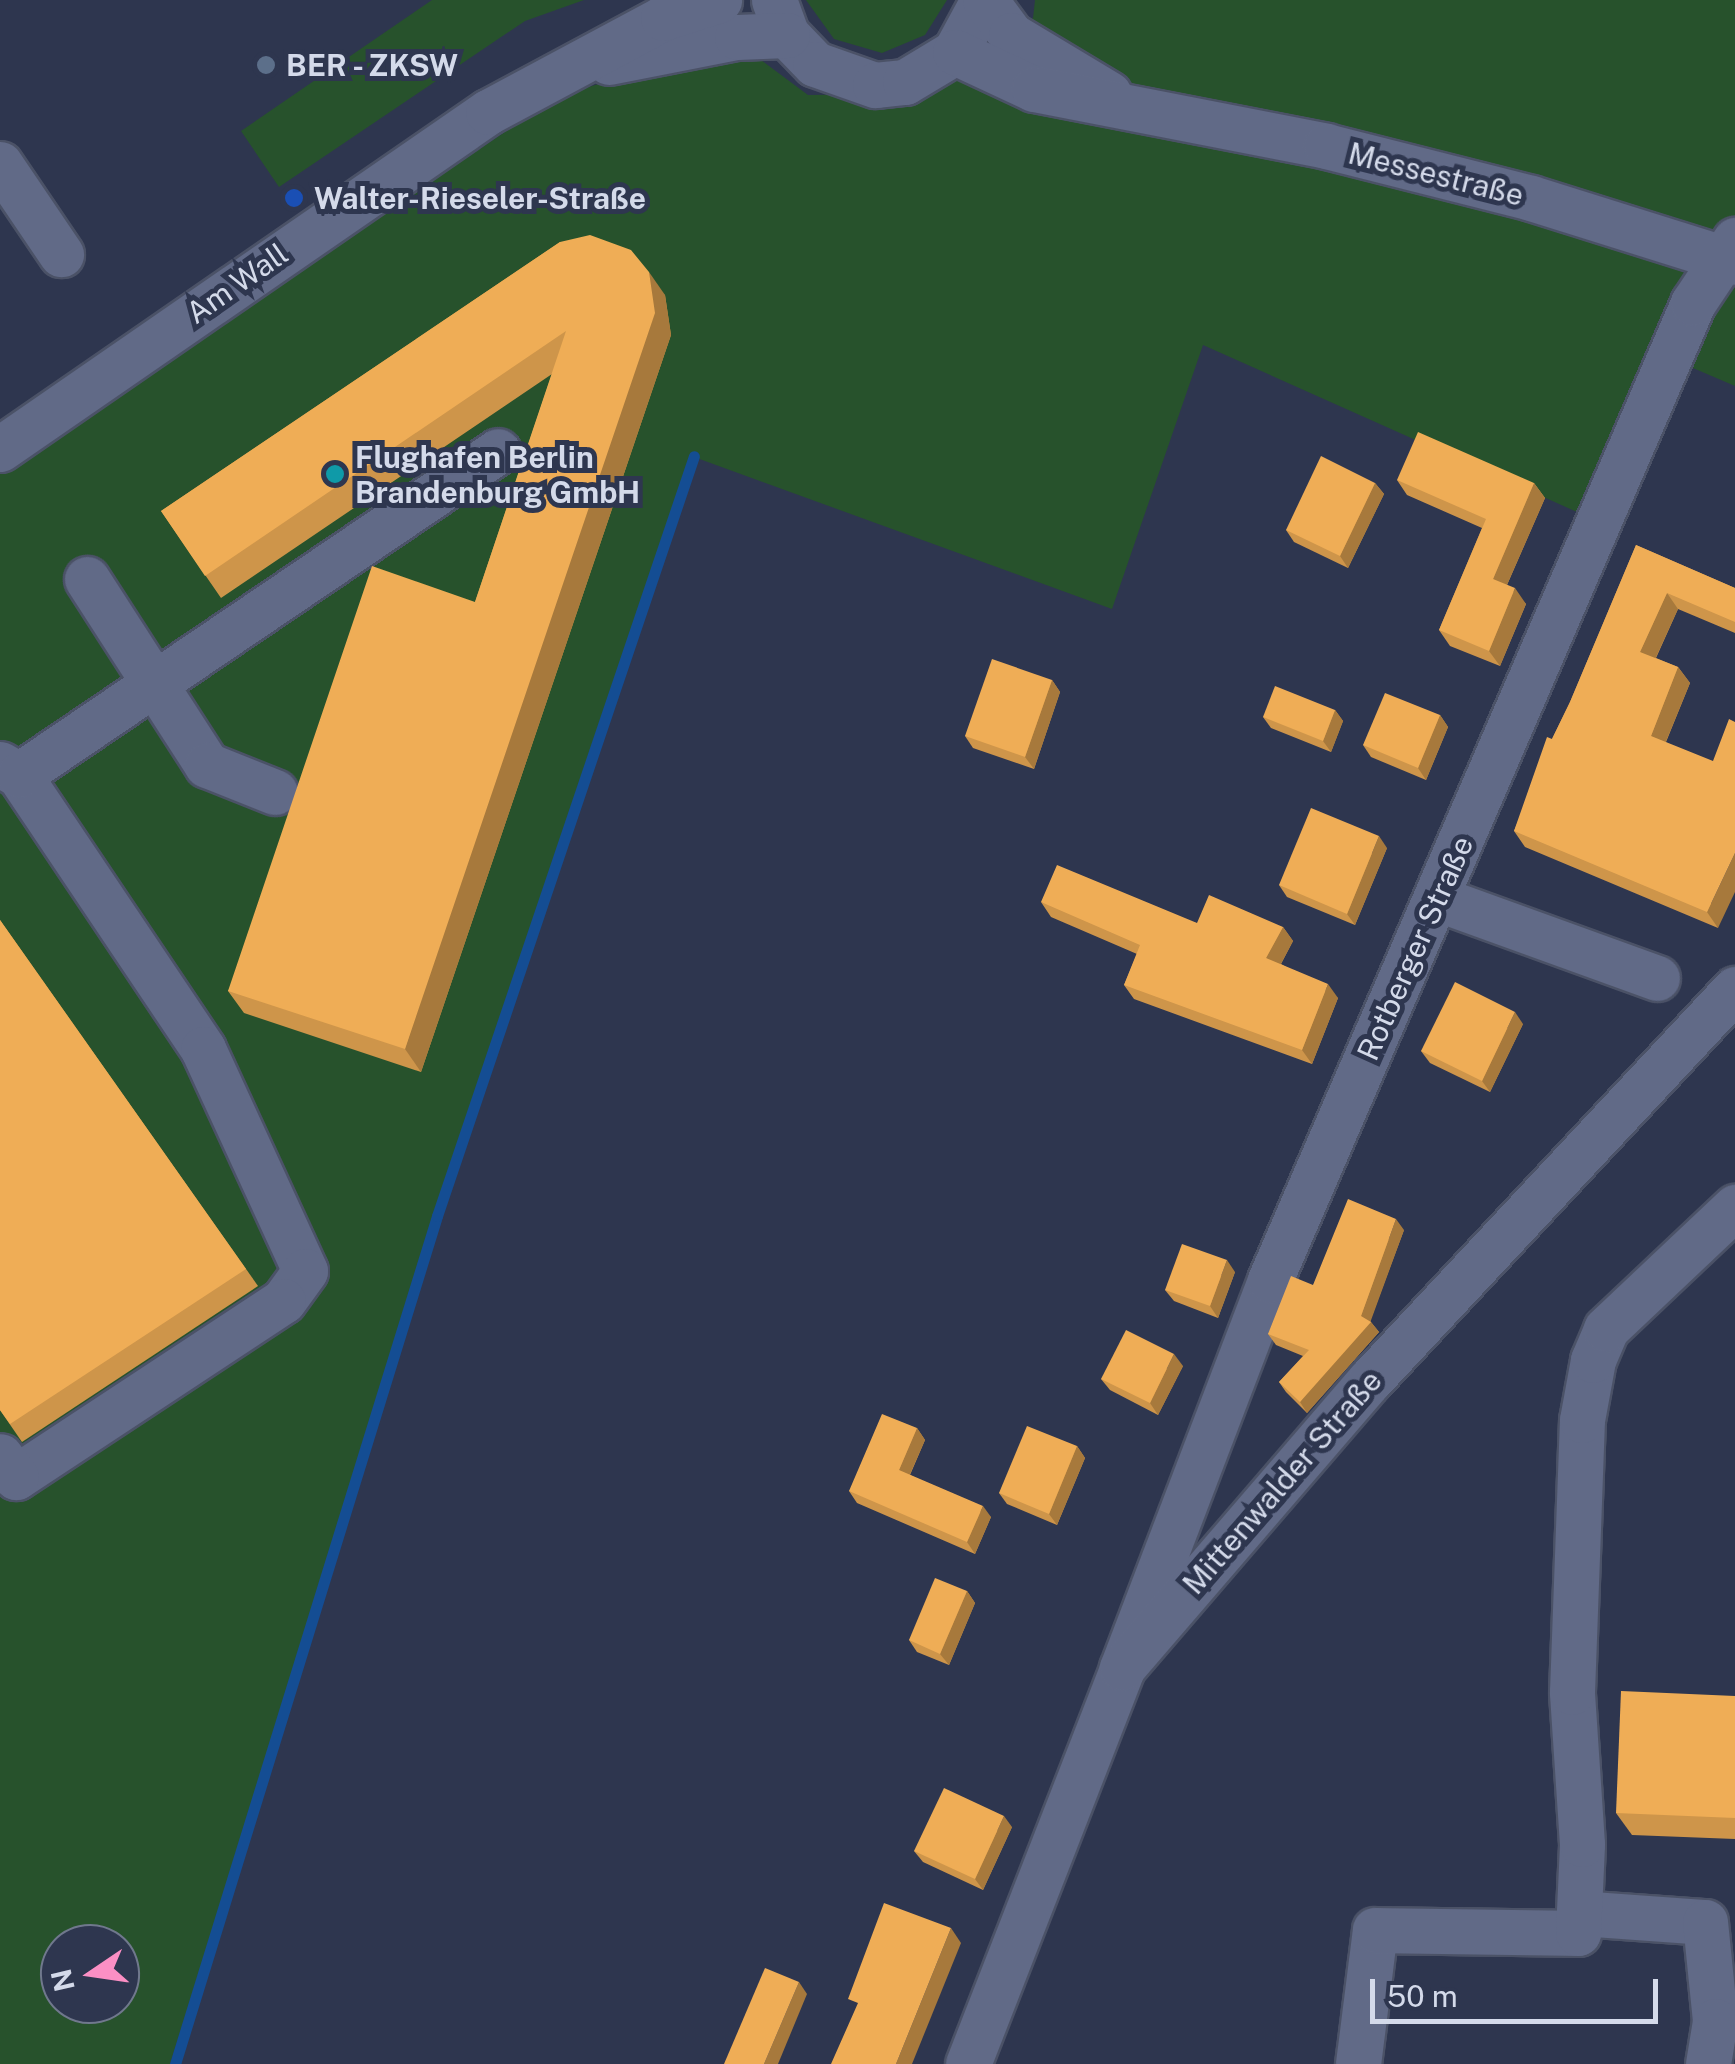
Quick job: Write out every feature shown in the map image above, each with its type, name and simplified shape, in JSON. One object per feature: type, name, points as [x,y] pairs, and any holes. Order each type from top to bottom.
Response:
[{"type":"street","name":"Am Wall","points":[[0,449],[488,112],[663,18],[719,0]]},
{"type":"street","points":[[781,18],[832,75],[875,85],[904,82],[956,52],[984,0]]},
{"type":"street","name":"Messestraße","points":[[984,0],[1011,35],[1132,108]]},
{"type":"street","name":"Am Wall","points":[[582,64],[737,37],[781,18]]},
{"type":"street","name":"Messestraße","points":[[956,52],[1034,89],[1345,151],[1731,253]]},
{"type":"street","points":[[0,165],[61,254]]},
{"type":"street","name":"Rotberger Straße","points":[[1122,1668],[1270,1280],[1696,297],[1731,253]]},
{"type":"street","points":[[0,1456],[16,1477],[283,1301],[304,1271],[204,1049],[9,770],[154,684],[498,451]]},
{"type":"street","points":[[87,580],[208,765],[275,792]]},
{"type":"street","points":[[1436,898],[1657,978]]},
{"type":"street","name":"Mittenwalder Straße","points":[[968,2064],[1122,1668],[1370,1380],[1735,988]]},
{"type":"street","points":[[1358,2064],[1375,1930],[1578,1933],[1582,1844],[1572,1692],[1582,1420],[1592,1360],[1606,1329],[1735,1207]]},
{"type":"street","points":[[1579,1914],[1706,1922],[1715,2020],[1708,2064]]},
{"type":"green space","points":[[432,0],[584,0],[525,21],[279,187],[241,131]]},
{"type":"green space","points":[[806,0],[947,0],[925,35],[882,53],[834,39]]},
{"type":"green space","points":[[1035,0],[1735,0],[1735,386],[1686,365],[1615,529],[1203,345],[1112,609],[694,457],[437,1216],[170,2064],[0,2064],[0,474],[558,96],[677,61],[761,60],[808,95],[902,94],[966,70],[1033,18]]},
{"type":"building","points":[[590,235],[631,250],[649,272],[655,313],[405,1049],[228,991],[372,566],[475,602],[566,331],[205,576],[161,511],[560,242]]},
{"type":"building","points":[[1418,432],[1534,483],[1493,579],[1515,588],[1489,651],[1439,630],[1486,519],[1397,480]]},
{"type":"building","points":[[1321,456],[1375,483],[1340,556],[1286,530]]},
{"type":"building","points":[[1636,545],[1735,588],[1735,622],[1667,593],[1640,652],[1678,667],[1651,736],[1713,761],[1729,719],[1735,722],[1735,853],[1707,912],[1514,831],[1547,737],[1552,739],[1570,702]]},
{"type":"building","points":[[992,659],[1052,680],[1025,757],[965,736]]},
{"type":"building","points":[[1275,686],[1335,710],[1323,741],[1263,717]]},
{"type":"building","points":[[1385,693],[1440,715],[1418,768],[1363,745]]},
{"type":"building","points":[[1311,808],[1379,836],[1347,914],[1279,885]]},
{"type":"building","points":[[1057,865],[1197,923],[1209,895],[1283,927],[1266,958],[1328,984],[1302,1050],[1124,985],[1140,945],[1041,902]]},
{"type":"building","points":[[0,920],[246,1269],[10,1424],[0,1410]]},
{"type":"building","points":[[1455,982],[1515,1012],[1482,1081],[1421,1051]]},
{"type":"building","points":[[1348,1199],[1396,1219],[1361,1316],[1371,1322],[1300,1402],[1279,1382],[1309,1350],[1268,1334],[1291,1276],[1313,1285]]},
{"type":"building","points":[[1182,1244],[1227,1260],[1210,1306],[1165,1290]]},
{"type":"building","points":[[1126,1330],[1174,1354],[1150,1403],[1101,1379]]},
{"type":"building","points":[[882,1414],[917,1428],[899,1470],[983,1506],[967,1542],[849,1491]]},
{"type":"building","points":[[1027,1426],[1077,1446],[1049,1514],[999,1493]]},
{"type":"building","points":[[935,1578],[967,1591],[940,1654],[909,1640]]},
{"type":"building","points":[[1621,1691],[1735,1696],[1735,1818],[1616,1813]]},
{"type":"building","points":[[944,1788],[1004,1816],[975,1879],[914,1851]]},
{"type":"building","points":[[884,1903],[951,1928],[896,2064],[831,2064],[858,2003],[848,1999]]},
{"type":"building","points":[[765,1968],[799,1982],[764,2064],[724,2064]]},
{"type":"waterway","points":[[175,2064],[437,1216],[694,456]]},
{"type":"place","name":"BER - ZKSW","points":[[266,65]]},
{"type":"place","name":"Walter-Rieseler-Straße","points":[[294,198]]},
{"type":"place","name":"Flughafen Berlin Brandenburg GmbH","points":[[335,474]]}]
